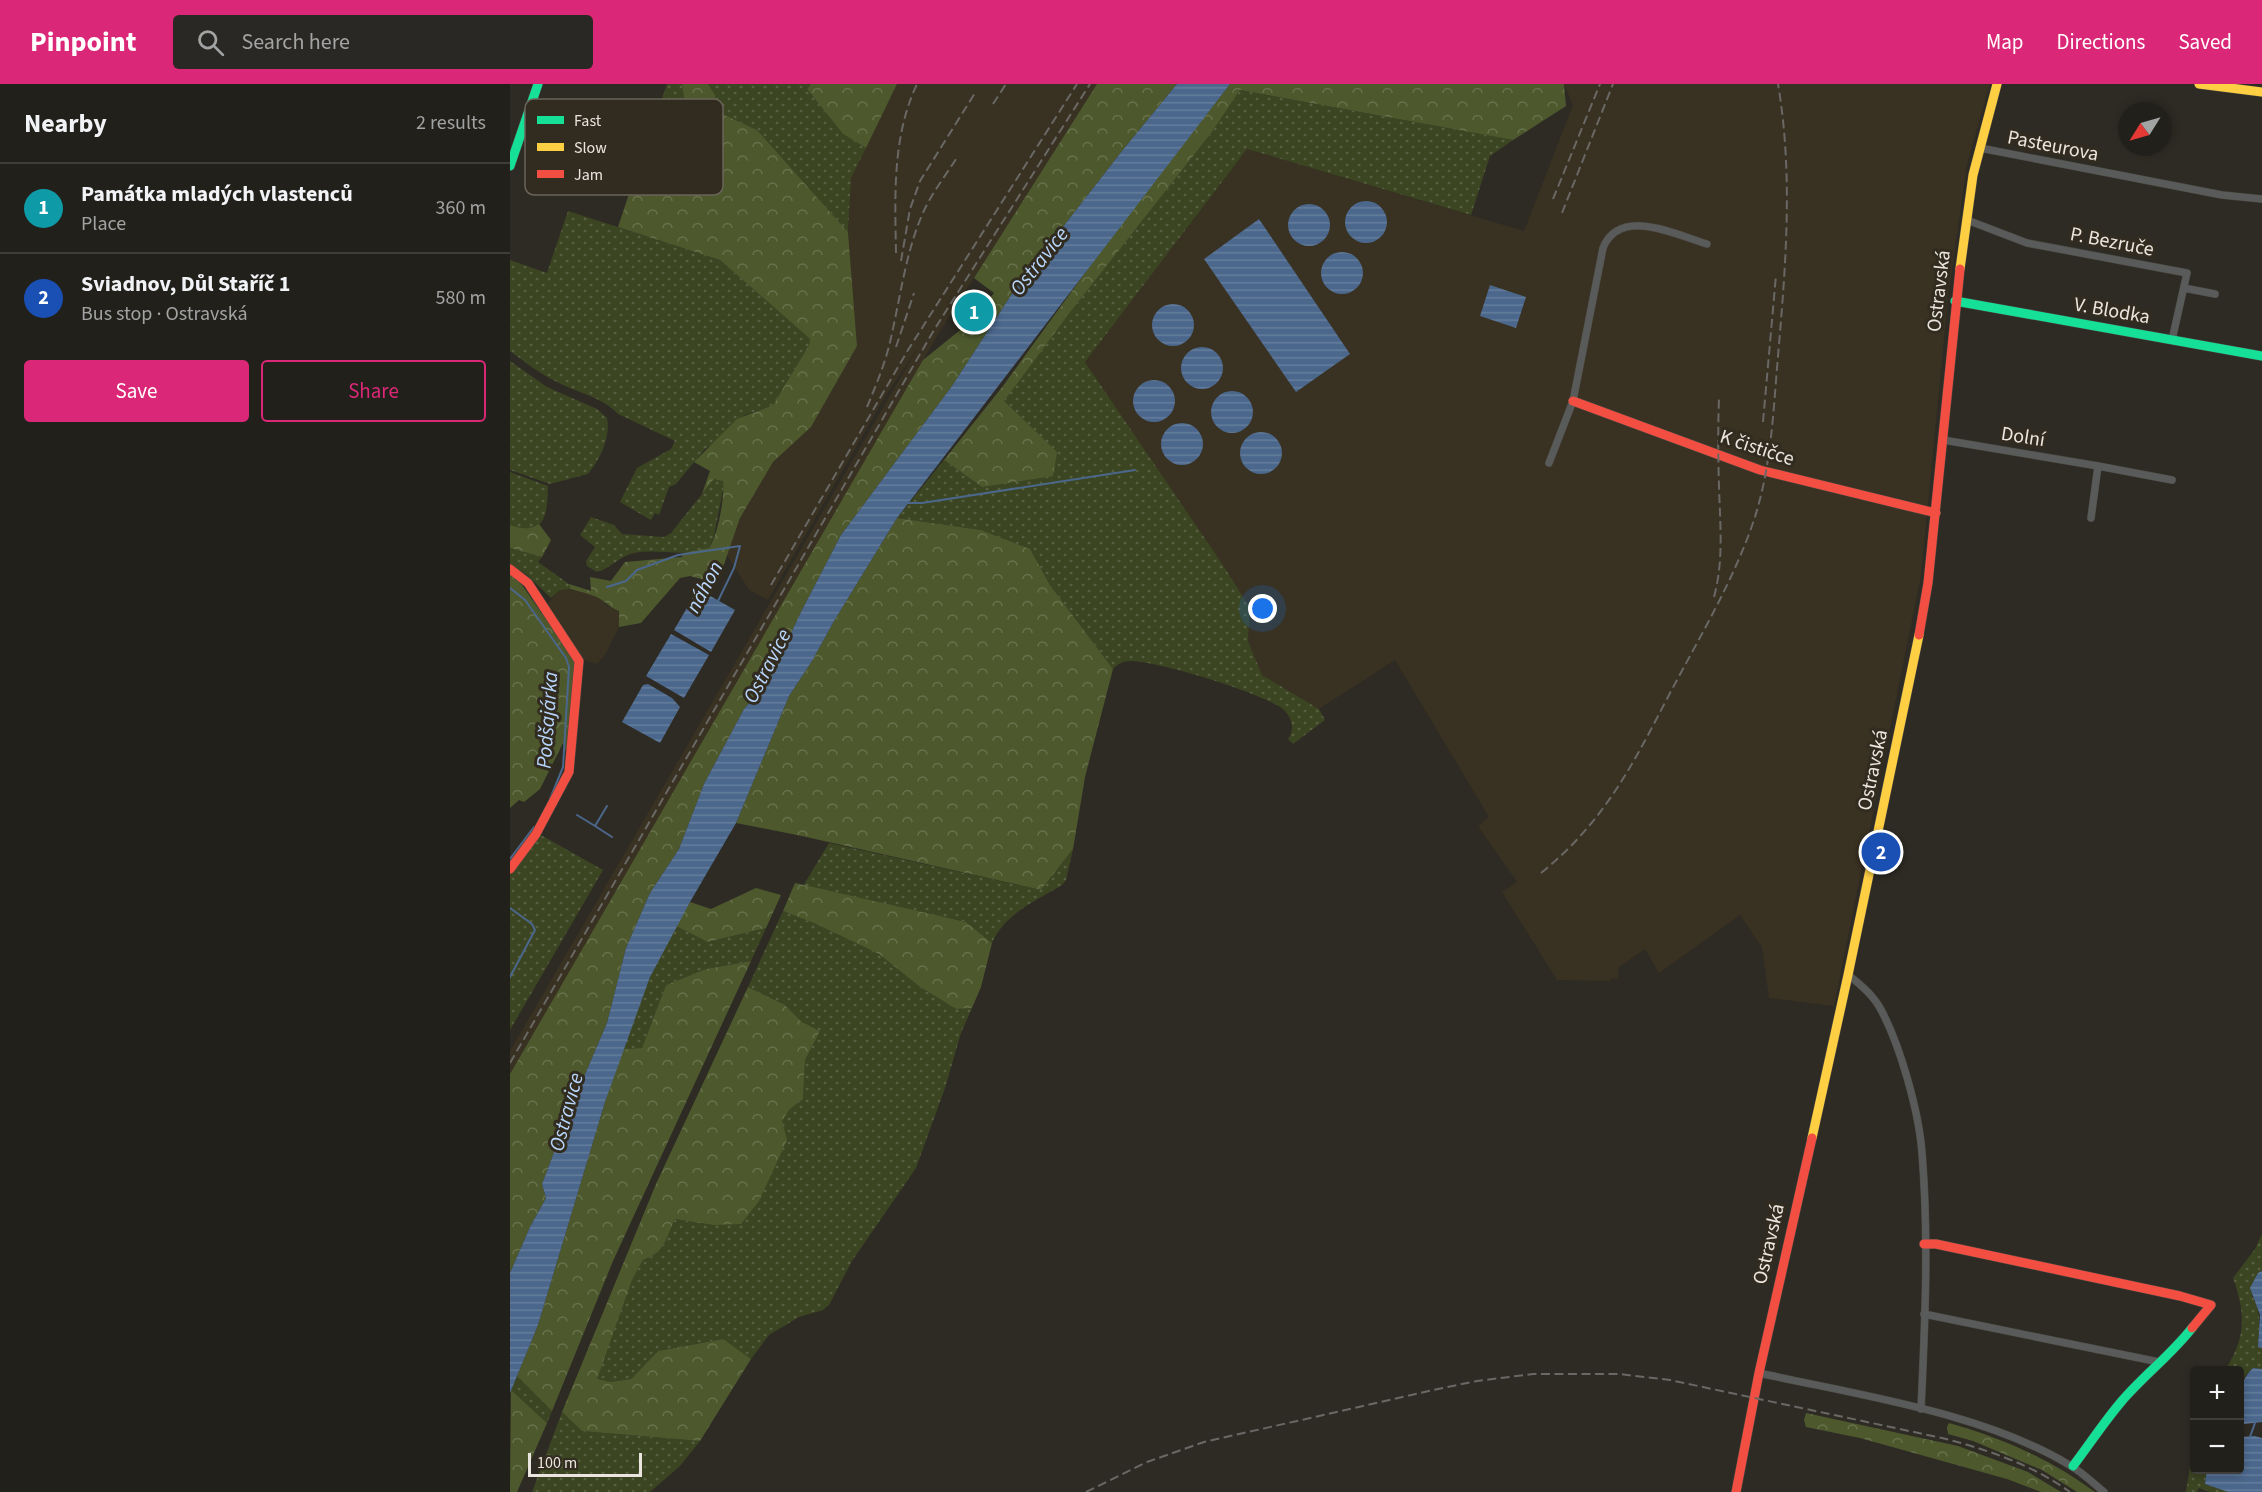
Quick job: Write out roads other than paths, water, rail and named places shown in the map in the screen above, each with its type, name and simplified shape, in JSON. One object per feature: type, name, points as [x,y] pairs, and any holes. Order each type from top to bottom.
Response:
[{"type":"street","points":[[533,99],[538,84]]},
{"type":"street","name":"Ostravská","points":[[1736,1492],[1759,1373],[1912,675],[1928,583],[1955,301],[1966,220],[1973,175],[1997,84]]},
{"type":"street","points":[[2199,84],[2262,92]]},
{"type":"street","points":[[510,166],[525,122]]},
{"type":"street","name":"Pasteurova","points":[[1980,148],[2222,195],[2262,199]]},
{"type":"street","name":"P. Bezruče","points":[[1966,220],[2027,243],[2187,273],[2184,288]]},
{"type":"street","points":[[1549,463],[1573,401],[1599,263],[1608,239],[1619,230],[1640,225],[1707,244]]},
{"type":"street","points":[[2172,340],[2184,288],[2215,294]]},
{"type":"street","name":"V. Blodka","points":[[1955,301],[2262,356]]},
{"type":"street","name":"K čističce","points":[[1573,401],[1760,470],[1936,513]]},
{"type":"street","name":"Dolní","points":[[1943,440],[2172,480]]},
{"type":"street","points":[[2091,518],[2098,466]]},
{"type":"street","points":[[510,569],[528,583],[579,661],[569,772],[536,834],[510,869]]},
{"type":"street","points":[[1848,975],[1869,993],[1879,1007],[1902,1062],[1922,1151],[1924,1314],[1921,1410]]},
{"type":"street","points":[[1924,1244],[1936,1244],[2180,1296],[2211,1305],[2178,1346],[2159,1362],[2121,1402],[2073,1467]]},
{"type":"street","points":[[1924,1314],[2159,1362]]},
{"type":"street","points":[[1759,1373],[1921,1410],[2009,1435],[2073,1467],[2104,1492]]},
{"type":"water","name":"Ostravice","points":[[1177,84],[1230,84],[897,518],[789,696],[736,823],[650,977],[605,1102],[538,1325],[510,1393],[510,1273],[530,1227],[546,1198],[542,1184],[607,1023],[626,948],[650,893],[679,849],[704,784],[744,709],[767,684],[841,535],[952,386],[1017,286]]},
{"type":"water","points":[[1366,201],[1381,207],[1387,222],[1381,237],[1366,243],[1351,237],[1345,222],[1351,207]]},
{"type":"water","points":[[1309,204],[1324,210],[1330,225],[1324,240],[1309,246],[1294,240],[1288,225],[1294,210]]},
{"type":"water","points":[[1259,219],[1350,354],[1296,392],[1204,259]]},
{"type":"water","points":[[1342,252],[1357,258],[1363,273],[1357,288],[1342,294],[1327,288],[1321,273],[1327,258]]},
{"type":"water","points":[[1490,285],[1526,297],[1516,328],[1480,316]]},
{"type":"water","points":[[1173,304],[1188,310],[1194,325],[1188,340],[1173,346],[1158,340],[1152,325],[1158,310]]},
{"type":"water","points":[[1202,347],[1217,353],[1223,368],[1217,383],[1202,389],[1187,383],[1181,368],[1187,353]]},
{"type":"water","points":[[1154,380],[1169,386],[1175,401],[1169,416],[1154,422],[1139,416],[1133,401],[1139,386]]},
{"type":"water","points":[[1232,391],[1247,397],[1253,412],[1247,427],[1232,433],[1217,427],[1211,412],[1217,397]]},
{"type":"water","points":[[1182,423],[1190,424],[1197,429],[1202,436],[1202,452],[1197,459],[1190,464],[1182,465],[1174,464],[1167,459],[1162,452],[1161,444],[1162,436],[1167,429],[1174,424]]},
{"type":"water","points":[[1261,432],[1276,438],[1282,453],[1276,468],[1261,474],[1246,468],[1240,453],[1246,438]]},
{"type":"water","points":[[698,589],[735,610],[711,652],[674,630]]},
{"type":"water","points":[[671,634],[709,655],[684,698],[646,676]]},
{"type":"water","points":[[648,684],[672,698],[680,707],[660,743],[622,722],[643,685]]},
{"type":"water","points":[[2262,1271],[2262,1348],[2258,1347],[2260,1315],[2250,1288],[2258,1273]]},
{"type":"water","points":[[2253,1368],[2262,1369],[2262,1422],[2244,1424],[2244,1380]]},
{"type":"water","points":[[2244,1437],[2262,1438],[2262,1492],[2228,1492],[2205,1484],[2206,1474],[2244,1474]]},
{"type":"waterway","points":[[907,503],[922,503],[1135,470]]},
{"type":"waterway","points":[[607,587],[626,581],[637,570],[678,555],[740,546],[734,568],[718,601]]},
{"type":"waterway","name":"Podšajárka","points":[[510,588],[525,600],[566,658],[569,667],[563,767],[550,799]]},
{"type":"waterway","name":"náhon","points":[[607,806],[595,826],[612,837]]},
{"type":"waterway","points":[[577,815],[595,826]]},
{"type":"waterway","name":"Podšajárka","points":[[510,859],[534,827]]},
{"type":"waterway","name":"Podšajárka","points":[[510,908],[532,924],[535,930],[510,977]]},
{"type":"waterway","points":[[2250,1437],[2256,1420]]},
{"type":"railway","points":[[896,253],[896,188],[899,146],[909,104],[917,84]]},
{"type":"railway","points":[[993,104],[1006,84]]},
{"type":"railway","points":[[771,585],[908,350],[1077,84]]},
{"type":"railway","points":[[510,1063],[934,330],[1090,84]]},
{"type":"railway","points":[[1553,199],[1600,84]]},
{"type":"railway","points":[[1562,213],[1613,84]]},
{"type":"railway","points":[[1541,873],[1582,834],[1615,792],[1629,769],[1715,609],[1746,543],[1754,520],[1764,483],[1770,445],[1785,262],[1786,155],[1778,84]]},
{"type":"railway","points":[[901,261],[910,209],[920,181],[975,93]]},
{"type":"railway","points":[[867,407],[888,350],[916,230],[930,200],[958,156]]},
{"type":"railway","points":[[1763,422],[1776,275]]},
{"type":"railway","points":[[896,347],[914,293]]},
{"type":"railway","points":[[1714,597],[1721,542],[1719,397]]},
{"type":"railway","points":[[1086,1492],[1147,1462],[1204,1442],[1438,1389],[1477,1381],[1533,1374],[1619,1374],[1670,1380],[1942,1438],[2009,1459],[2056,1482],[2070,1492]]},
{"type":"place","name":"Památka mladých vlastenců","points":[[974,312]]},
{"type":"place","name":"Sviadnov, Důl Staříč 1","points":[[1881,852]]}]
